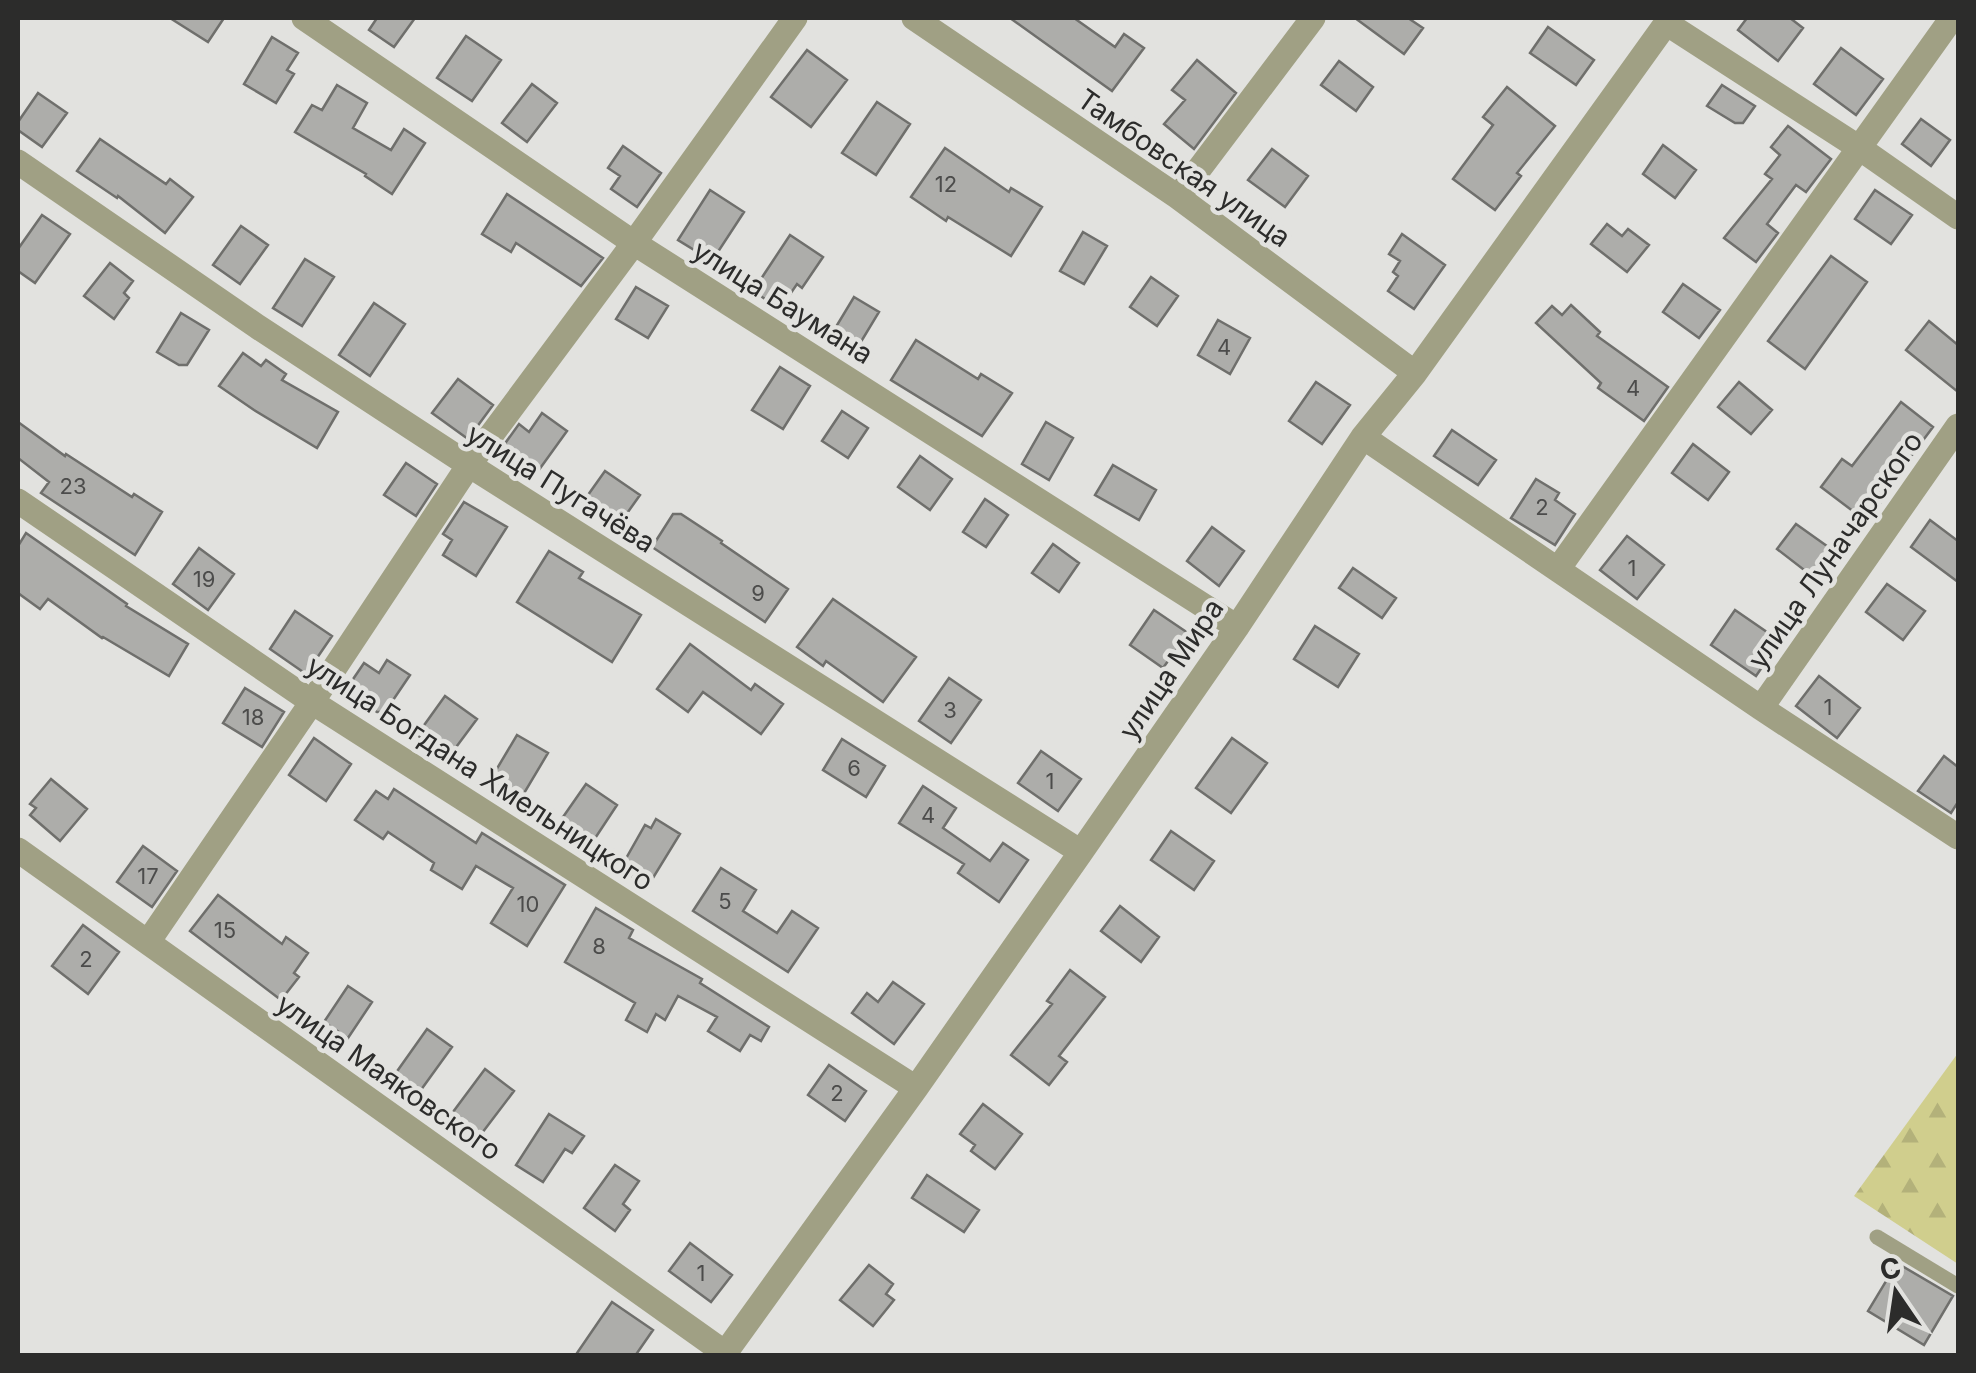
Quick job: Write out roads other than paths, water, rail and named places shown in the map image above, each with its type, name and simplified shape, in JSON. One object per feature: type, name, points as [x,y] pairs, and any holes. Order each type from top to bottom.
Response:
[{"type":"street","name":"улица Баумана","points":[[304,18],[634,243],[1237,626]]},
{"type":"street","points":[[148,942],[469,466],[795,18]]},
{"type":"street","name":"Тамбовская улица","points":[[914,18],[1178,197],[1414,373]]},
{"type":"street","points":[[1178,197],[1313,18]]},
{"type":"street","points":[[1558,569],[1952,18]]},
{"type":"street","points":[[1668,20],[1958,217]]},
{"type":"street","name":"улица Мира","points":[[724,1354],[1082,852],[1363,437],[1414,373],[1668,20]]},
{"type":"street","name":"улица Пугачёва","points":[[18,162],[258,328],[469,466],[1082,852]]},
{"type":"street","name":"улица Луначарского","points":[[1762,708],[1958,426]]},
{"type":"street","points":[[1363,437],[1958,838]]},
{"type":"street","name":"улица Богдана Хмельницкого","points":[[18,501],[312,702],[916,1088]]},
{"type":"street","name":"улица Маяковского","points":[[18,850],[724,1354]]},
{"type":"lane","points":[[1877,1236],[1958,1286]]}]
